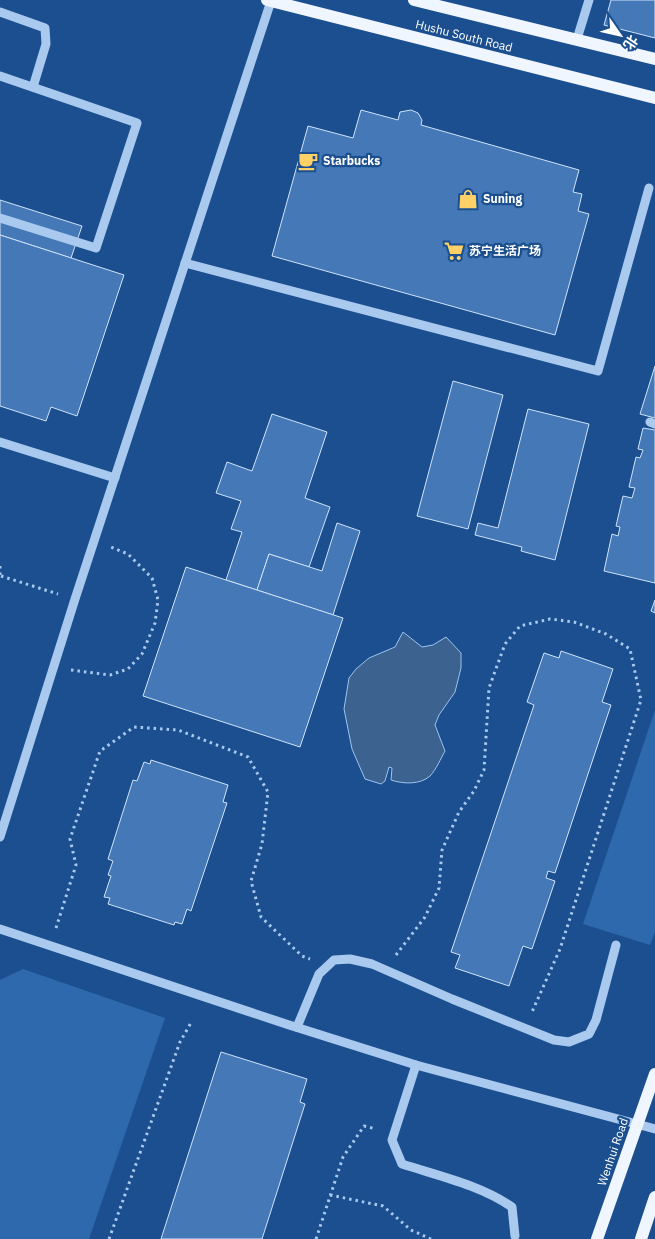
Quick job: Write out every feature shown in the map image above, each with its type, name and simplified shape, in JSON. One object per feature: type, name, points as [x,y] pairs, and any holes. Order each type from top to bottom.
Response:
[{"type":"main road","name":"Hushu South Road","points":[[269,0],[655,98]]},
{"type":"main road","name":"Hushu South Road","points":[[414,0],[655,59]]},
{"type":"main road","name":"Wenhui Road","points":[[597,1239],[655,1074]]},
{"type":"main road","points":[[641,1239],[655,1197]]},
{"type":"street","points":[[0,837],[269,0]]},
{"type":"street","points":[[577,39],[589,0]]},
{"type":"street","points":[[0,12],[45,28],[46,44],[33,87]]},
{"type":"street","points":[[0,76],[137,123],[96,248],[0,218]]},
{"type":"street","points":[[185,263],[598,371],[649,188]]},
{"type":"street","points":[[0,442],[114,478]]},
{"type":"street","points":[[0,929],[416,1065],[655,1130]]},
{"type":"street","points":[[297,1027],[319,974],[334,960],[350,959],[372,964],[554,1040],[569,1042],[589,1034],[596,1020],[616,945]]},
{"type":"street","points":[[416,1065],[392,1140],[402,1164],[464,1183],[512,1206],[515,1236]]},
{"type":"path","points":[[54,667],[110,675],[128,669],[142,654],[155,623],[158,600],[152,578],[128,554],[94,540]]},
{"type":"path","points":[[0,566],[0,577],[75,599]]},
{"type":"path","points":[[388,971],[396,955],[425,917],[439,888],[442,850],[459,812],[474,791],[484,770],[489,688],[506,644],[520,626],[550,619],[574,622],[606,634],[630,649],[641,700],[560,948],[525,1028]]},
{"type":"path","points":[[50,946],[76,865],[70,839],[100,751],[134,727],[178,730],[248,757],[268,792],[262,844],[251,881],[261,917],[302,956],[327,966]]},
{"type":"path","points":[[109,1239],[180,1042],[192,1021]]},
{"type":"path","points":[[316,1239],[343,1157],[364,1126],[394,1133]]},
{"type":"path","points":[[330,1195],[383,1206],[411,1230],[431,1239]]},
{"type":"shaded area","points":[[403,632],[422,647],[433,645],[446,637],[461,653],[461,668],[455,692],[439,715],[435,725],[445,751],[434,771],[426,779],[406,783],[391,780],[392,768],[389,767],[385,781],[381,784],[365,779],[352,749],[344,709],[349,678],[369,658],[395,647]]},
{"type":"shaded area","points":[[655,710],[655,932],[650,945],[583,924]]},
{"type":"shaded area","points":[[23,969],[165,1018],[89,1239],[0,1239],[0,980]]},
{"type":"building","points":[[611,0],[655,0],[655,38],[604,25]]},
{"type":"building","points":[[361,110],[398,120],[400,112],[411,110],[418,113],[422,120],[421,125],[579,170],[573,192],[582,194],[578,211],[589,214],[555,335],[272,256],[308,126],[353,138]]},
{"type":"building","points":[[0,200],[82,226],[71,258],[0,235]]},
{"type":"building","points":[[0,235],[124,275],[77,416],[51,407],[46,421],[0,406]]},
{"type":"building","points":[[655,366],[655,418],[640,414]]},
{"type":"building","points":[[453,381],[503,395],[468,529],[417,516]]},
{"type":"building","points":[[528,409],[589,424],[555,560],[521,551],[522,547],[475,535],[478,523],[498,528]]},
{"type":"building","points":[[272,414],[327,432],[305,498],[330,507],[309,567],[269,554],[257,590],[226,580],[242,532],[231,529],[241,501],[216,493],[227,462],[252,471]]},
{"type":"building","points":[[643,428],[655,430],[655,583],[604,571],[612,534],[618,536],[620,527],[616,526],[623,496],[632,498],[635,488],[629,487],[636,457],[640,458],[643,450],[638,449]]},
{"type":"building","points":[[337,523],[360,531],[333,615],[257,590],[269,554],[322,571]]},
{"type":"building","points":[[186,567],[343,618],[300,747],[143,696]]},
{"type":"building","points":[[655,600],[655,613],[651,611]]},
{"type":"building","points":[[561,651],[613,669],[602,702],[611,705],[555,873],[548,871],[546,878],[555,881],[532,949],[523,946],[509,986],[455,968],[460,955],[451,952],[534,705],[527,702],[544,653],[559,658]]},
{"type":"building","points":[[151,760],[228,785],[223,802],[227,803],[191,911],[187,909],[182,924],[175,922],[174,925],[108,904],[110,898],[104,897],[111,876],[108,875],[113,861],[108,859],[133,780],[137,781],[144,762],[150,764]]},
{"type":"building","points":[[221,1052],[307,1079],[300,1102],[305,1104],[262,1239],[161,1239]]},
{"type":"place","name":"Starbucks","points":[[308,161]]},
{"type":"place","name":"Suning","points":[[468,199]]},
{"type":"place","name":"苏宁生活广场","points":[[454,251]]}]
